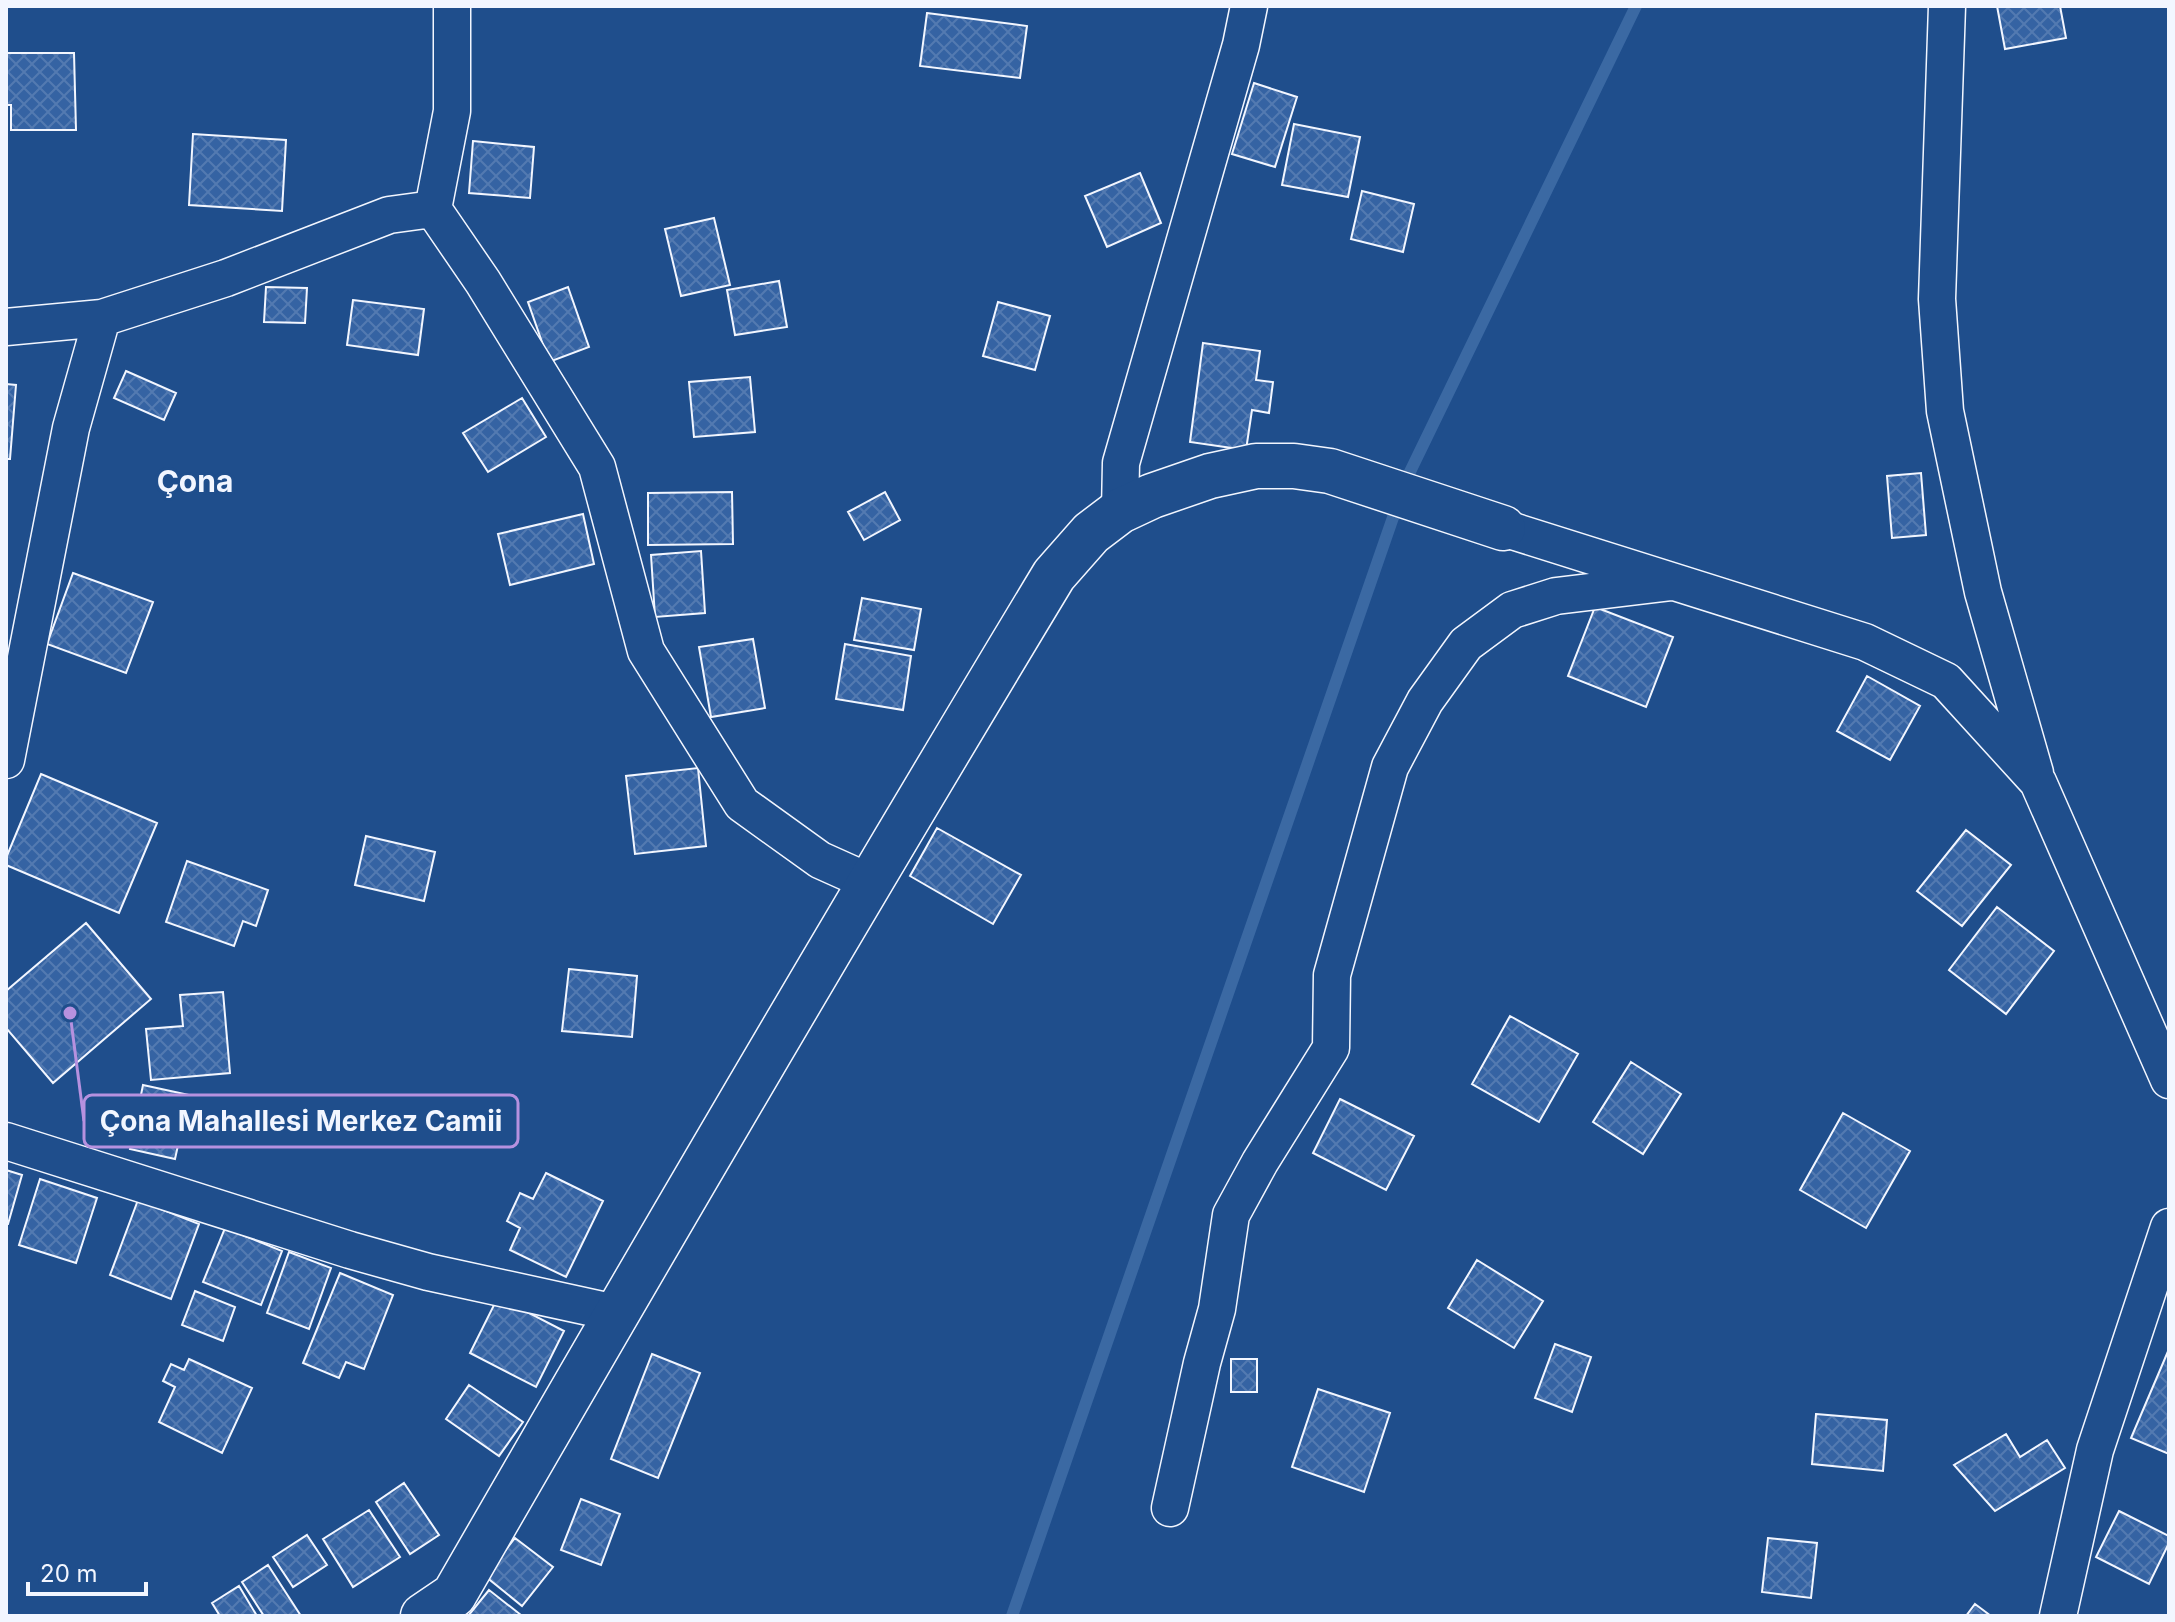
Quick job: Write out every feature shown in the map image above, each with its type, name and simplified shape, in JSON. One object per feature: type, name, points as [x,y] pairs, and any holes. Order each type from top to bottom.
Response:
[{"type":"street","points":[[452,6],[452,111],[433,209],[483,282],[597,467],[646,651],[742,804],[820,860],[869,882]]},
{"type":"street","points":[[1120,511],[1121,463],[1241,45],[1249,6]]},
{"type":"street","points":[[1947,6],[1937,299],[1945,411],[1983,592],[2038,782],[2169,1080]]},
{"type":"street","points":[[6,327],[102,318],[226,278],[389,215],[433,209]]},
{"type":"street","points":[[6,760],[71,428],[102,318]]},
{"type":"street","points":[[423,1616],[454,1595],[869,882],[1054,575],[1091,533],[1120,511],[1210,476],[1256,466],[1294,466],[1330,471],[1865,642],[1946,681],[2038,782]]},
{"type":"street","points":[[1170,1508],[1217,1309],[1231,1215],[1331,1048],[1332,975],[1390,767],[1425,701],[1466,644],[1512,610],[1556,596],[1672,582]]},
{"type":"street","points":[[6,1141],[428,1272],[616,1313]]},
{"type":"street","points":[[2058,1616],[2095,1450],[2169,1227]]},
{"type":"building","points":[[1997,6],[2060,6],[2066,38],[2005,49]]},
{"type":"building","points":[[927,13],[1027,26],[1020,78],[920,66]]},
{"type":"building","points":[[6,53],[74,53],[76,130],[11,130],[11,105],[6,105]]},
{"type":"building","points":[[1254,83],[1297,97],[1275,167],[1232,154]]},
{"type":"building","points":[[1294,124],[1360,137],[1348,197],[1282,185]]},
{"type":"building","points":[[193,134],[286,140],[282,211],[189,205]]},
{"type":"building","points":[[473,141],[534,147],[530,198],[469,193]]},
{"type":"building","points":[[1140,173],[1161,223],[1107,247],[1085,196]]},
{"type":"building","points":[[1362,191],[1414,204],[1403,252],[1351,239]]},
{"type":"building","points":[[714,218],[730,285],[681,296],[665,229]]},
{"type":"building","points":[[779,281],[787,327],[735,335],[727,290]]},
{"type":"building","points":[[266,287],[307,288],[305,323],[264,322]]},
{"type":"building","points":[[568,287],[589,347],[549,362],[528,302]]},
{"type":"building","points":[[353,300],[424,309],[418,355],[347,345]]},
{"type":"building","points":[[998,302],[1050,316],[1035,370],[983,356]]},
{"type":"building","points":[[1203,343],[1260,351],[1256,380],[1273,382],[1269,413],[1252,410],[1246,450],[1190,442]]},
{"type":"building","points":[[126,371],[176,393],[164,420],[114,398]]},
{"type":"building","points":[[750,377],[755,432],[694,437],[689,382]]},
{"type":"building","points":[[6,384],[16,385],[10,459],[6,459]]},
{"type":"building","points":[[522,398],[546,437],[488,472],[463,433]]},
{"type":"building","points":[[1921,473],[1926,535],[1892,538],[1887,476]]},
{"type":"building","points":[[732,492],[733,544],[648,545],[648,493]]},
{"type":"building","points":[[885,492],[900,520],[864,540],[848,512]]},
{"type":"building","points":[[583,514],[594,564],[510,585],[498,534]]},
{"type":"building","points":[[701,551],[705,613],[655,617],[651,555]]},
{"type":"building","points":[[73,573],[153,602],[126,673],[47,644]]},
{"type":"building","points":[[862,598],[921,609],[914,650],[854,640]]},
{"type":"building","points":[[1595,607],[1673,637],[1646,707],[1568,676]]},
{"type":"building","points":[[753,639],[765,708],[711,717],[699,647]]},
{"type":"building","points":[[845,644],[911,656],[903,710],[836,699]]},
{"type":"building","points":[[1867,676],[1920,706],[1890,760],[1837,731]]},
{"type":"building","points":[[698,768],[706,846],[635,854],[626,776]]},
{"type":"building","points":[[41,774],[157,823],[119,913],[6,865],[6,858]]},
{"type":"building","points":[[937,828],[1021,875],[993,924],[910,876]]},
{"type":"building","points":[[1966,830],[2011,865],[1962,926],[1917,891]]},
{"type":"building","points":[[366,836],[435,852],[424,901],[355,885]]},
{"type":"building","points":[[187,861],[268,890],[256,926],[243,921],[234,946],[166,922]]},
{"type":"building","points":[[1997,907],[2054,951],[2006,1014],[1949,970]]},
{"type":"building","points":[[86,923],[151,999],[53,1083],[6,1028],[6,991]]},
{"type":"building","points":[[569,969],[637,976],[632,1037],[562,1031]]},
{"type":"building","points":[[223,992],[230,1073],[151,1080],[146,1029],[183,1026],[180,995]]},
{"type":"building","points":[[1510,1016],[1578,1054],[1539,1122],[1472,1084]]},
{"type":"building","points":[[1631,1062],[1681,1094],[1643,1154],[1593,1122]]},
{"type":"building","points":[[143,1085],[189,1095],[175,1159],[130,1149]]},
{"type":"building","points":[[1340,1099],[1414,1136],[1386,1190],[1313,1153]]},
{"type":"building","points":[[1843,1113],[1910,1151],[1866,1228],[1800,1190]]},
{"type":"building","points":[[6,1170],[22,1175],[8,1224],[6,1224]]},
{"type":"building","points":[[546,1173],[603,1201],[566,1277],[510,1250],[520,1228],[507,1221],[520,1193],[533,1199]]},
{"type":"building","points":[[40,1179],[97,1198],[76,1263],[19,1245]]},
{"type":"building","points":[[138,1200],[199,1224],[171,1299],[110,1275]]},
{"type":"building","points":[[225,1228],[282,1251],[261,1305],[203,1282]]},
{"type":"building","points":[[289,1252],[331,1268],[309,1329],[267,1313]]},
{"type":"building","points":[[1477,1260],[1543,1301],[1514,1348],[1448,1308]]},
{"type":"building","points":[[340,1273],[393,1295],[364,1369],[346,1362],[339,1378],[303,1363]]},
{"type":"building","points":[[195,1291],[235,1307],[223,1341],[182,1325]]},
{"type":"building","points":[[498,1297],[564,1331],[536,1387],[470,1353]]},
{"type":"building","points":[[1555,1344],[1591,1357],[1572,1412],[1535,1398]]},
{"type":"building","points":[[2169,1349],[2169,1454],[2131,1438]]},
{"type":"building","points":[[652,1354],[700,1373],[658,1478],[611,1459]]},
{"type":"building","points":[[189,1359],[252,1388],[222,1453],[159,1422],[175,1387],[163,1381],[171,1364],[184,1370]]},
{"type":"building","points":[[1231,1359],[1257,1359],[1257,1392],[1231,1392]]},
{"type":"building","points":[[469,1385],[523,1422],[499,1456],[446,1419]]},
{"type":"building","points":[[1318,1389],[1390,1413],[1364,1492],[1292,1467]]},
{"type":"building","points":[[1816,1414],[1887,1420],[1883,1471],[1812,1464]]},
{"type":"building","points":[[2006,1434],[2020,1457],[2047,1440],[2065,1468],[1995,1511],[1954,1465]]},
{"type":"building","points":[[404,1483],[439,1535],[410,1554],[376,1502]]},
{"type":"building","points":[[581,1499],[620,1514],[601,1565],[561,1550]]},
{"type":"building","points":[[369,1510],[400,1557],[353,1587],[323,1539]]},
{"type":"building","points":[[2119,1511],[2169,1536],[2169,1543],[2149,1584],[2096,1557]]},
{"type":"building","points":[[307,1535],[327,1565],[293,1587],[273,1557]]},
{"type":"building","points":[[515,1538],[553,1567],[522,1606],[485,1576]]},
{"type":"building","points":[[1768,1538],[1817,1543],[1811,1598],[1762,1592]]},
{"type":"building","points":[[268,1565],[301,1616],[264,1616],[242,1582]]},
{"type":"building","points":[[239,1586],[257,1616],[220,1616],[212,1603]]},
{"type":"building","points":[[489,1590],[521,1615],[468,1616]]},
{"type":"building","points":[[1975,1604],[1991,1616],[1966,1616]]},
{"type":"waterway","points":[[1012,1616],[1406,480],[1636,6]]},
{"type":"place","name":"Çona Mahallesi Merkez Camii","points":[[70,1013]]},
{"type":"district","name":"Çona","points":[[195,481]]}]
